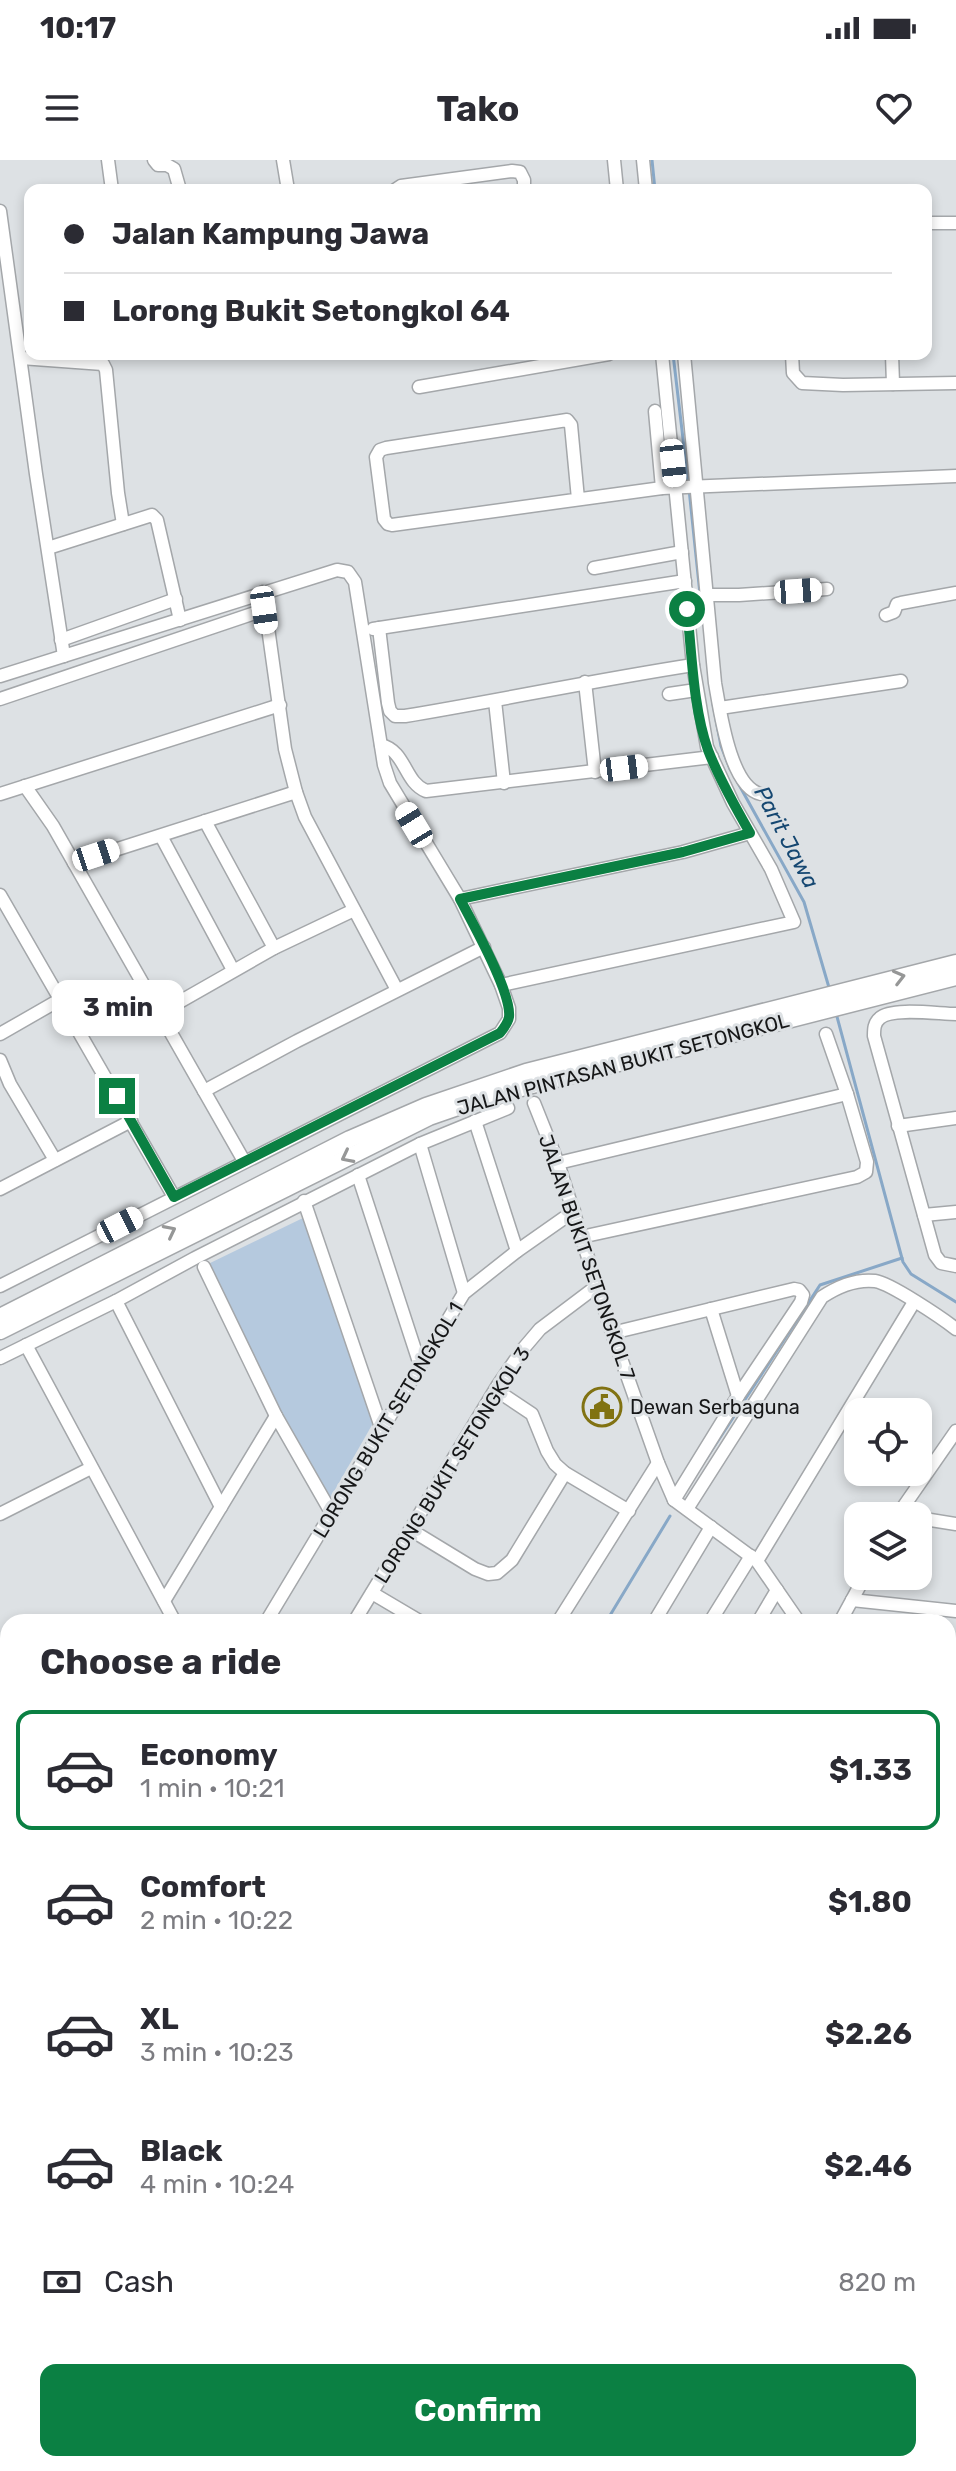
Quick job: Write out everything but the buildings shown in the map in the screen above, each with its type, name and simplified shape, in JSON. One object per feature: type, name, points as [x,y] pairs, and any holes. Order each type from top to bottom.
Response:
[{"type":"main road","name":"JALAN PINTASAN BUKIT SETONGKOL","points":[[0,1331],[429,1117],[844,999],[956,963]]},
{"type":"main road","name":"JALAN PINTASAN BUKIT SETONGKOL","points":[[844,999],[956,977]]},
{"type":"main road","name":"JALAN PINTASAN BUKIT SETONGKOL","points":[[0,1317],[350,1139],[426,1106],[526,1072],[821,1005]]},
{"type":"street","points":[[108,160],[111,184]]},
{"type":"street","points":[[154,160],[158,165],[174,169],[178,184]]},
{"type":"street","points":[[283,160],[287,184]]},
{"type":"street","points":[[614,160],[616,184]]},
{"type":"street","points":[[643,160],[645,184]]},
{"type":"street","points":[[416,184],[512,171],[520,172],[524,184]]},
{"type":"street","points":[[0,211],[64,656]]},
{"type":"street","points":[[932,223],[956,223]]},
{"type":"street","points":[[48,360],[103,364],[106,370],[123,524]]},
{"type":"street","points":[[419,387],[574,360]]},
{"type":"street","points":[[665,360],[681,487]]},
{"type":"street","points":[[501,985],[794,922],[771,869],[707,747],[696,690],[682,552],[684,360]]},
{"type":"street","points":[[792,360],[793,373],[802,383],[956,383]]},
{"type":"street","points":[[892,360],[893,384]]},
{"type":"street","points":[[655,411],[681,487],[706,595],[713,667],[726,737],[739,772],[749,788],[761,794]]},
{"type":"street","points":[[578,499],[570,422],[567,420],[380,450],[376,457],[385,522],[398,525],[681,487],[956,476]]},
{"type":"street","points":[[48,548],[155,516],[180,620]]},
{"type":"street","points":[[594,568],[682,552]]},
{"type":"street","points":[[0,676],[263,592],[337,570],[348,572],[355,582],[384,765],[394,792],[460,899],[509,1008],[509,1019],[500,1033],[0,1286]]},
{"type":"street","points":[[362,631],[685,581]]},
{"type":"street","points":[[706,595],[827,589]]},
{"type":"street","points":[[263,592],[285,749],[296,792],[305,817],[397,990]]},
{"type":"street","points":[[886,615],[894,612],[897,604],[956,593]]},
{"type":"street","points":[[61,640],[176,599]]},
{"type":"street","points":[[0,699],[264,610]]},
{"type":"street","points":[[379,628],[388,703],[395,716],[693,665]]},
{"type":"street","points":[[720,708],[901,681]]},
{"type":"street","points":[[585,682],[595,772]]},
{"type":"street","points":[[669,694],[696,690]]},
{"type":"street","points":[[495,701],[504,783]]},
{"type":"street","points":[[0,794],[280,705]]},
{"type":"street","points":[[381,745],[395,750],[414,783],[426,791],[712,757]]},
{"type":"street","points":[[25,786],[74,863],[244,1161]]},
{"type":"street","points":[[74,863],[296,792]]},
{"type":"street","points":[[205,821],[274,948]]},
{"type":"street","points":[[460,899],[683,852],[750,833]]},
{"type":"street","points":[[161,836],[233,970]]},
{"type":"street","points":[[0,895],[174,1197]]},
{"type":"street","points":[[160,1013],[274,948],[354,910]]},
{"type":"street","points":[[204,1091],[484,947]]},
{"type":"street","points":[[0,1034],[61,999]]},
{"type":"street","points":[[956,1014],[908,1012],[886,1015],[874,1026],[874,1036],[935,1255],[941,1263],[956,1266]]},
{"type":"street","points":[[581,1237],[857,1177],[866,1172],[867,1162],[826,1034]]},
{"type":"street","points":[[0,1060],[5,1087],[55,1160]]},
{"type":"street","points":[[558,1163],[847,1094]]},
{"type":"street","name":"JALAN BUKIT SETONGKOL 7","points":[[534,1103],[558,1163],[612,1333],[674,1500]]},
{"type":"street","points":[[0,1358],[201,1259],[304,1201],[420,1144],[508,1108]]},
{"type":"street","points":[[898,1126],[956,1118]]},
{"type":"street","points":[[0,1189],[131,1121]]},
{"type":"street","points":[[475,1121],[517,1251]]},
{"type":"street","points":[[420,1144],[464,1293]]},
{"type":"street","points":[[358,1175],[420,1365]]},
{"type":"street","points":[[304,1201],[382,1430]]},
{"type":"street","name":"LORONG BUKIT SETONGKOL 1","points":[[275,1614],[464,1293],[574,1211]]},
{"type":"street","points":[[924,1215],[956,1212]]},
{"type":"street","points":[[190,1238],[276,1416],[332,1514]]},
{"type":"street","points":[[687,1509],[822,1297],[833,1289],[876,1281],[955,1326]]},
{"type":"street","name":"LORONG BUKIT SETONGKOL 3","points":[[359,1614],[523,1349],[540,1329],[597,1286]]},
{"type":"street","points":[[612,1333],[794,1289],[803,1295],[674,1500],[754,1559],[794,1614]]},
{"type":"street","points":[[116,1301],[221,1507]]},
{"type":"street","points":[[716,1614],[754,1559],[914,1302]]},
{"type":"street","points":[[711,1309],[738,1396]]},
{"type":"street","points":[[26,1345],[171,1614]]},
{"type":"street","points":[[496,1390],[532,1414],[555,1464],[629,1511]]},
{"type":"street","points":[[164,1601],[276,1416]]},
{"type":"street","points":[[909,1502],[956,1431]]},
{"type":"street","points":[[563,1614],[658,1463]]},
{"type":"street","points":[[0,1514],[91,1468]]},
{"type":"street","points":[[411,1530],[475,1569],[488,1574],[497,1573],[512,1560],[565,1473]]},
{"type":"street","points":[[932,1520],[956,1524]]},
{"type":"street","points":[[659,1614],[711,1527]]},
{"type":"street","points":[[763,1614],[777,1590]]},
{"type":"street","points":[[844,1614],[857,1590]]},
{"type":"street","points":[[372,1593],[407,1614]]},
{"type":"street","points":[[852,1600],[956,1611]]},
{"type":"shaded area","points":[[305,1217],[376,1418],[328,1502],[206,1265]]},
{"type":"waterway","name":"Parit Jawa","points":[[652,160],[654,184]]},
{"type":"waterway","name":"Parit Jawa","points":[[674,360],[688,481]]},
{"type":"waterway","name":"Parit Jawa","points":[[689,489],[702,613]]},
{"type":"waterway","name":"Parit Jawa","points":[[713,704],[721,746],[730,769]]},
{"type":"waterway","name":"Parit Jawa","points":[[738,783],[804,902],[830,991]]},
{"type":"waterway","name":"Parit Jawa","points":[[836,1013],[903,1262],[911,1274],[956,1302]]},
{"type":"waterway","points":[[706,1459],[820,1285],[902,1258]]},
{"type":"waterway","points":[[611,1614],[670,1516]]},
{"type":"place","name":"Dewan Serbaguna","points":[[602,1407]]},
{"type":"route","points":[[117,1096],[174,1197],[500,1033],[509,1019],[509,1008],[460,899],[683,852],[750,833],[707,747],[696,690],[687,609]]}]
